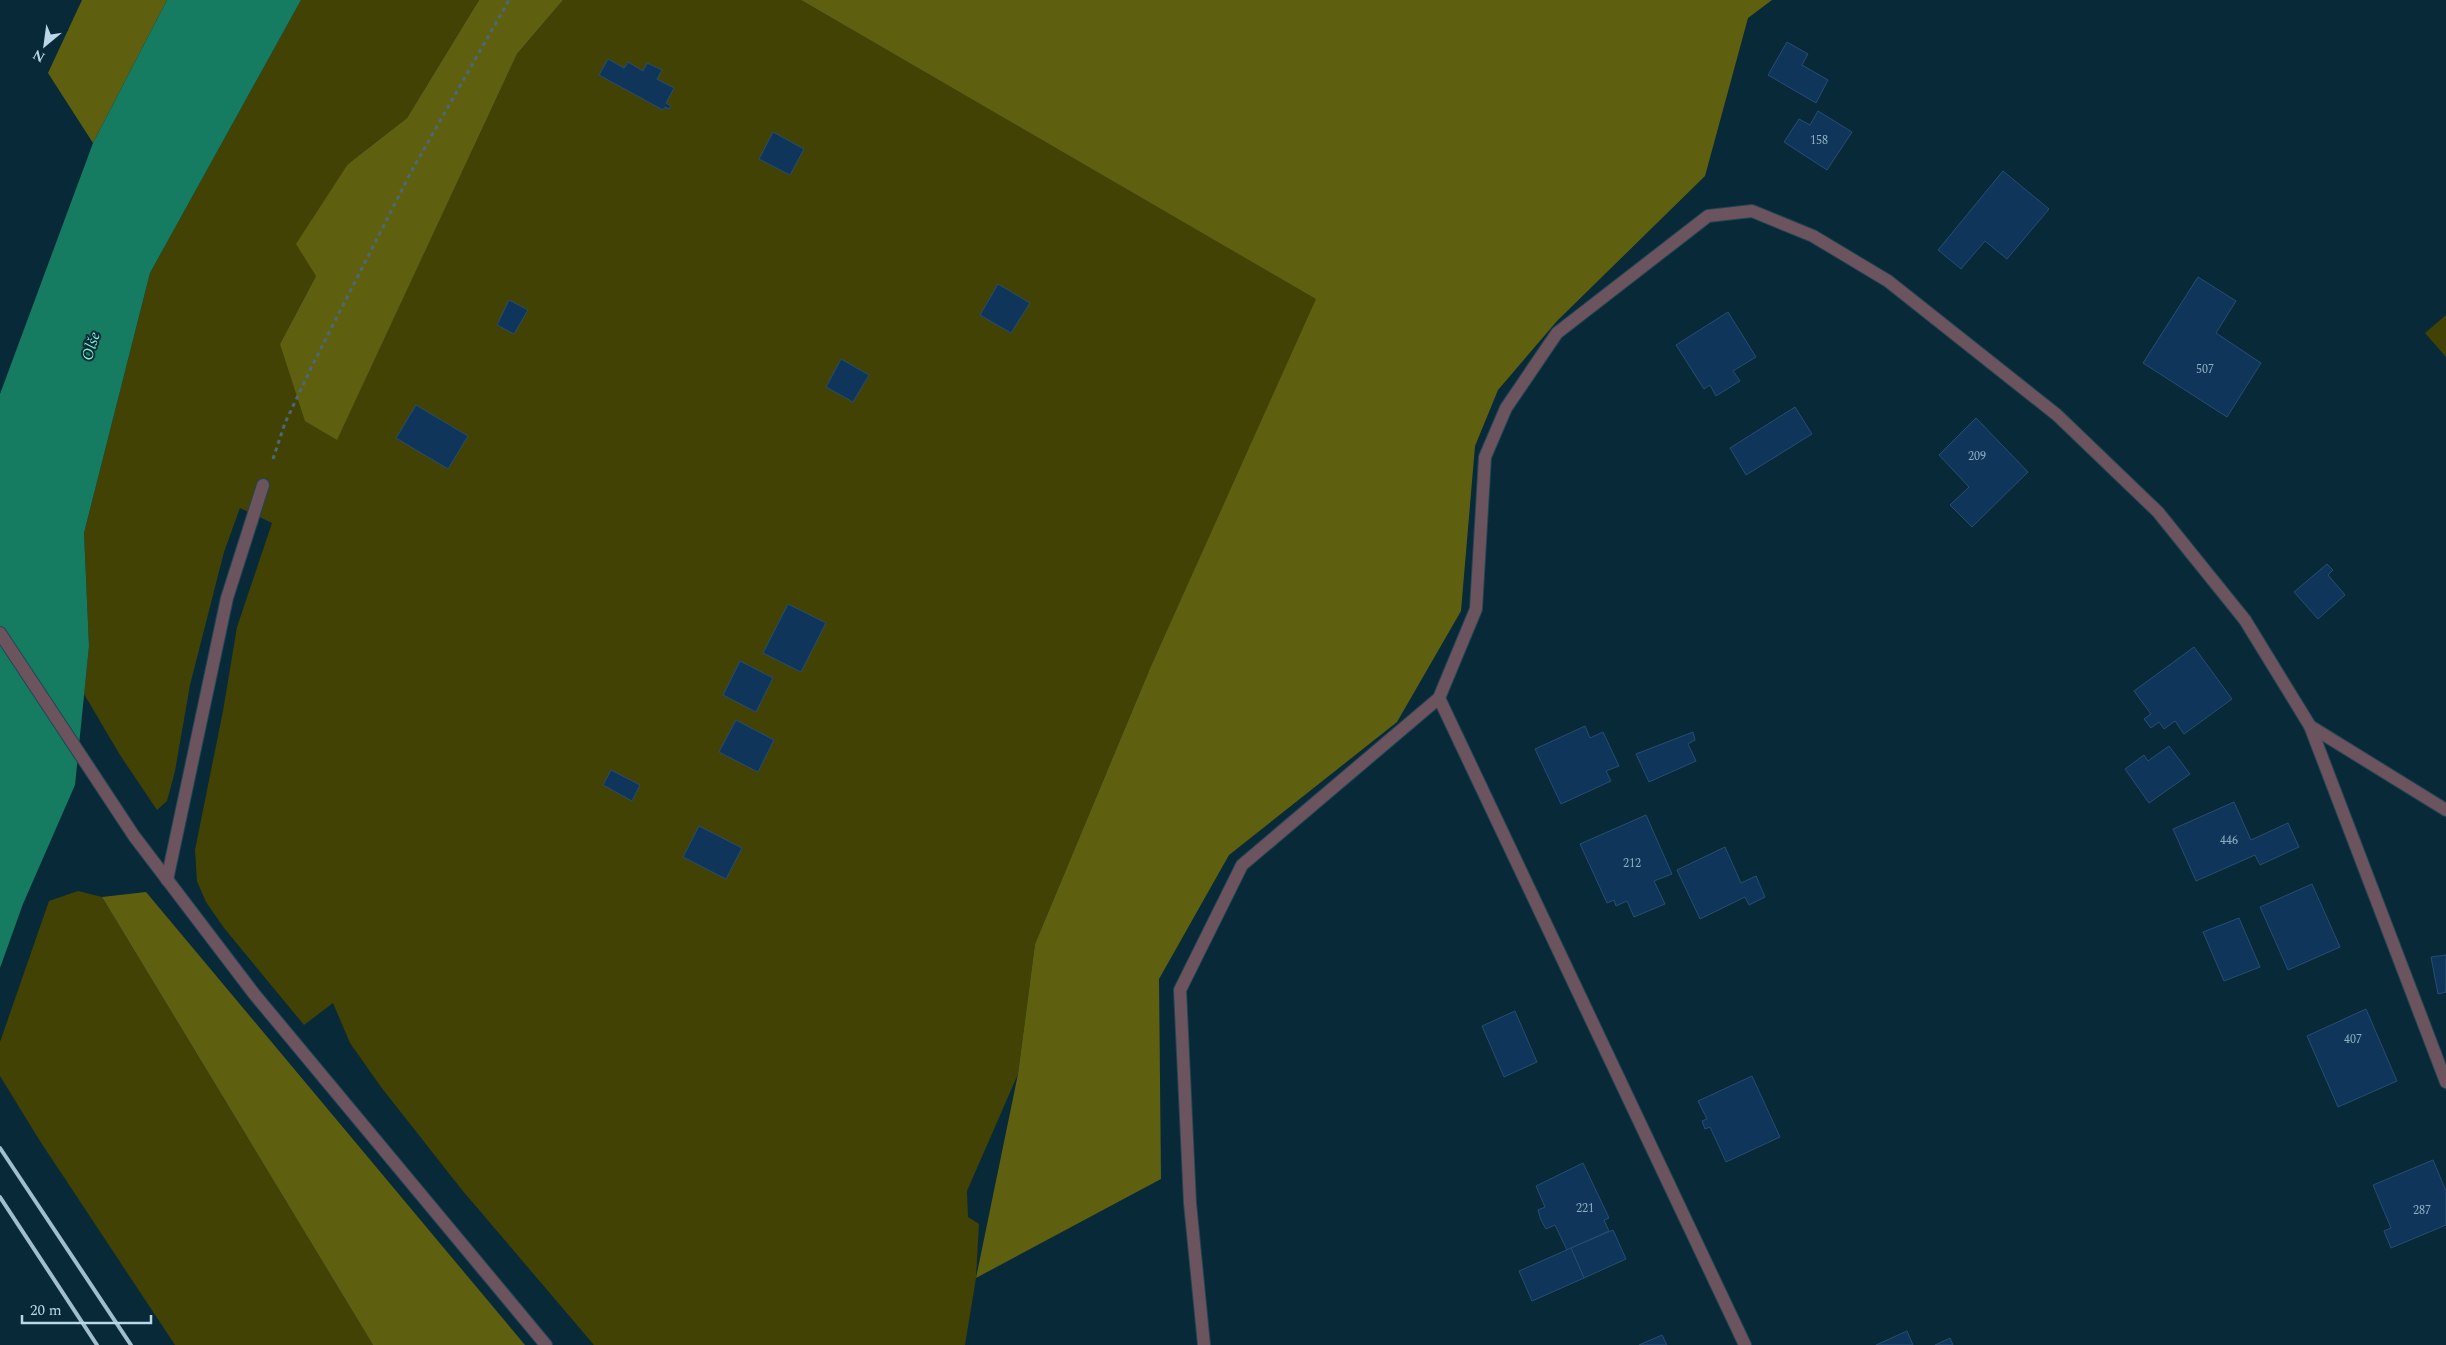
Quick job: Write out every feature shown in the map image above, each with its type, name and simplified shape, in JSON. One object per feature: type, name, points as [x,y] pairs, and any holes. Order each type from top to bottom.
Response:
[{"type":"street","points":[[1204,1345],[1190,1203],[1180,990],[1242,865],[1440,698],[1476,609],[1485,457],[1506,408],[1557,333],[1708,216],[1752,211],[1813,236],[1888,281],[2057,415],[2158,512],[2245,620],[2310,726],[2446,1082]]},
{"type":"street","points":[[167,880],[227,598],[263,486]]},
{"type":"street","points":[[0,633],[134,836],[255,995],[546,1345]]},
{"type":"street","points":[[1440,698],[1745,1345]]},
{"type":"street","points":[[2310,726],[2446,810]]},
{"type":"path","points":[[263,486],[286,423],[311,368],[411,172],[509,0]]},
{"type":"shaded area","points":[[82,0],[167,0],[93,143],[48,73]]},
{"type":"shaded area","points":[[301,0],[479,0],[407,118],[348,164],[316,276],[280,344],[337,439],[517,54],[563,0],[801,0],[1317,299],[1151,666],[1035,944],[1018,1074],[967,1191],[968,1217],[979,1224],[976,1278],[965,1345],[594,1345],[462,1190],[381,1087],[350,1043],[333,1003],[304,1025],[224,928],[206,902],[197,881],[195,850],[223,711],[237,627],[272,523],[240,508],[224,552],[190,685],[175,771],[167,801],[157,810],[120,755],[84,694],[89,646],[84,533],[150,273]]},
{"type":"shaded area","points":[[479,0],[563,0],[517,54],[337,440],[305,421],[280,344],[316,276],[296,244],[348,164],[407,118]]},
{"type":"shaded area","points":[[801,0],[1772,0],[1748,18],[1705,176],[1557,321],[1498,390],[1475,446],[1461,611],[1397,722],[1229,855],[1159,979],[1161,1179],[976,1278],[1018,1074],[1035,944],[1151,666],[1316,299]]},
{"type":"shaded area","points":[[2446,315],[2446,357],[2425,333]]},
{"type":"shaded area","points":[[78,891],[102,897],[373,1345],[175,1345],[40,1141],[0,1076],[0,1042],[49,901]]},
{"type":"shaded area","points":[[146,892],[525,1345],[373,1345],[102,897]]},
{"type":"water","name":"Olše","points":[[167,0],[301,0],[150,273],[84,533],[89,646],[75,785],[23,904],[0,968],[0,394],[93,143]]},
{"type":"building","points":[[1787,42],[1808,54],[1802,65],[1828,80],[1816,103],[1768,75]]},
{"type":"building","points":[[608,59],[624,68],[628,62],[643,71],[647,63],[662,70],[657,79],[674,88],[666,103],[671,106],[669,109],[665,107],[663,110],[599,75]]},
{"type":"building","points":[[1818,111],[1852,132],[1827,170],[1784,142],[1799,119],[1810,125]]},
{"type":"building","points":[[773,132],[804,149],[790,175],[759,159]]},
{"type":"building","points":[[2003,171],[2049,209],[2007,259],[1985,241],[1961,269],[1938,250]]},
{"type":"building","points":[[2198,277],[2236,301],[2216,333],[2261,363],[2227,417],[2143,363]]},
{"type":"building","points":[[998,284],[1030,303],[1011,333],[980,315]]},
{"type":"building","points":[[509,300],[528,310],[514,334],[497,325]]},
{"type":"building","points":[[1728,312],[1756,357],[1733,371],[1740,381],[1716,396],[1710,385],[1704,389],[1676,345]]},
{"type":"building","points":[[841,359],[869,375],[853,402],[826,387]]},
{"type":"building","points":[[416,405],[468,436],[448,469],[396,438]]},
{"type":"building","points":[[1795,407],[1812,434],[1746,475],[1730,448]]},
{"type":"building","points":[[1976,418],[2028,472],[1972,527],[1950,505],[1969,487],[1939,455]]},
{"type":"building","points":[[2327,564],[2333,570],[2328,575],[2345,595],[2318,619],[2294,592]]},
{"type":"building","points":[[788,604],[826,623],[801,672],[763,653]]},
{"type":"building","points":[[2194,647],[2232,699],[2184,734],[2175,721],[2164,729],[2159,722],[2151,728],[2144,719],[2151,714],[2134,691]]},
{"type":"building","points":[[740,661],[773,678],[756,712],[723,695]]},
{"type":"building","points":[[736,720],[774,740],[758,772],[719,752]]},
{"type":"building","points":[[1585,726],[1590,738],[1603,732],[1619,766],[1606,771],[1611,781],[1561,804],[1535,749]]},
{"type":"building","points":[[1693,732],[1695,740],[1688,744],[1696,761],[1649,782],[1636,754]]},
{"type":"building","points":[[2169,746],[2190,774],[2149,803],[2125,769],[2144,755],[2148,761]]},
{"type":"building","points":[[611,770],[640,785],[632,801],[603,785]]},
{"type":"building","points":[[2234,802],[2251,840],[2288,823],[2299,847],[2260,865],[2255,855],[2196,881],[2173,829]]},
{"type":"building","points":[[1646,815],[1672,874],[1654,881],[1665,904],[1634,917],[1627,901],[1616,906],[1614,900],[1607,903],[1580,844]]},
{"type":"building","points":[[699,826],[742,848],[726,879],[683,857]]},
{"type":"building","points":[[1725,847],[1741,883],[1756,876],[1765,897],[1749,905],[1745,897],[1700,919],[1677,870]]},
{"type":"building","points":[[2312,884],[2340,947],[2288,970],[2260,907]]},
{"type":"building","points":[[2239,918],[2260,967],[2224,981],[2203,932]]},
{"type":"building","points":[[2446,955],[2446,992],[2438,994],[2431,957]]},
{"type":"building","points":[[2366,1009],[2397,1081],[2338,1107],[2307,1036]]},
{"type":"building","points":[[1515,1011],[1537,1062],[1504,1077],[1482,1026]]},
{"type":"building","points":[[1752,1076],[1780,1137],[1726,1162],[1710,1127],[1705,1129],[1702,1121],[1707,1119],[1698,1101]]},
{"type":"building","points":[[2433,1160],[2446,1191],[2446,1225],[2391,1248],[2384,1231],[2391,1228],[2373,1185]]},
{"type":"building","points":[[1583,1163],[1609,1218],[1604,1220],[1609,1231],[1567,1250],[1555,1225],[1546,1229],[1541,1220],[1538,1210],[1545,1207],[1536,1186]]},
{"type":"building","points":[[1613,1230],[1626,1259],[1584,1278],[1571,1248]]},
{"type":"building","points":[[1571,1248],[1584,1278],[1532,1301],[1519,1271]]},
{"type":"building","points":[[1907,1331],[1913,1345],[1876,1345]]},
{"type":"building","points":[[1662,1335],[1667,1345],[1639,1345]]},
{"type":"building","points":[[1950,1338],[1953,1345],[1935,1345]]},
{"type":"railway","points":[[0,1148],[131,1345]]},
{"type":"railway","points":[[0,1197],[97,1345]]}]
